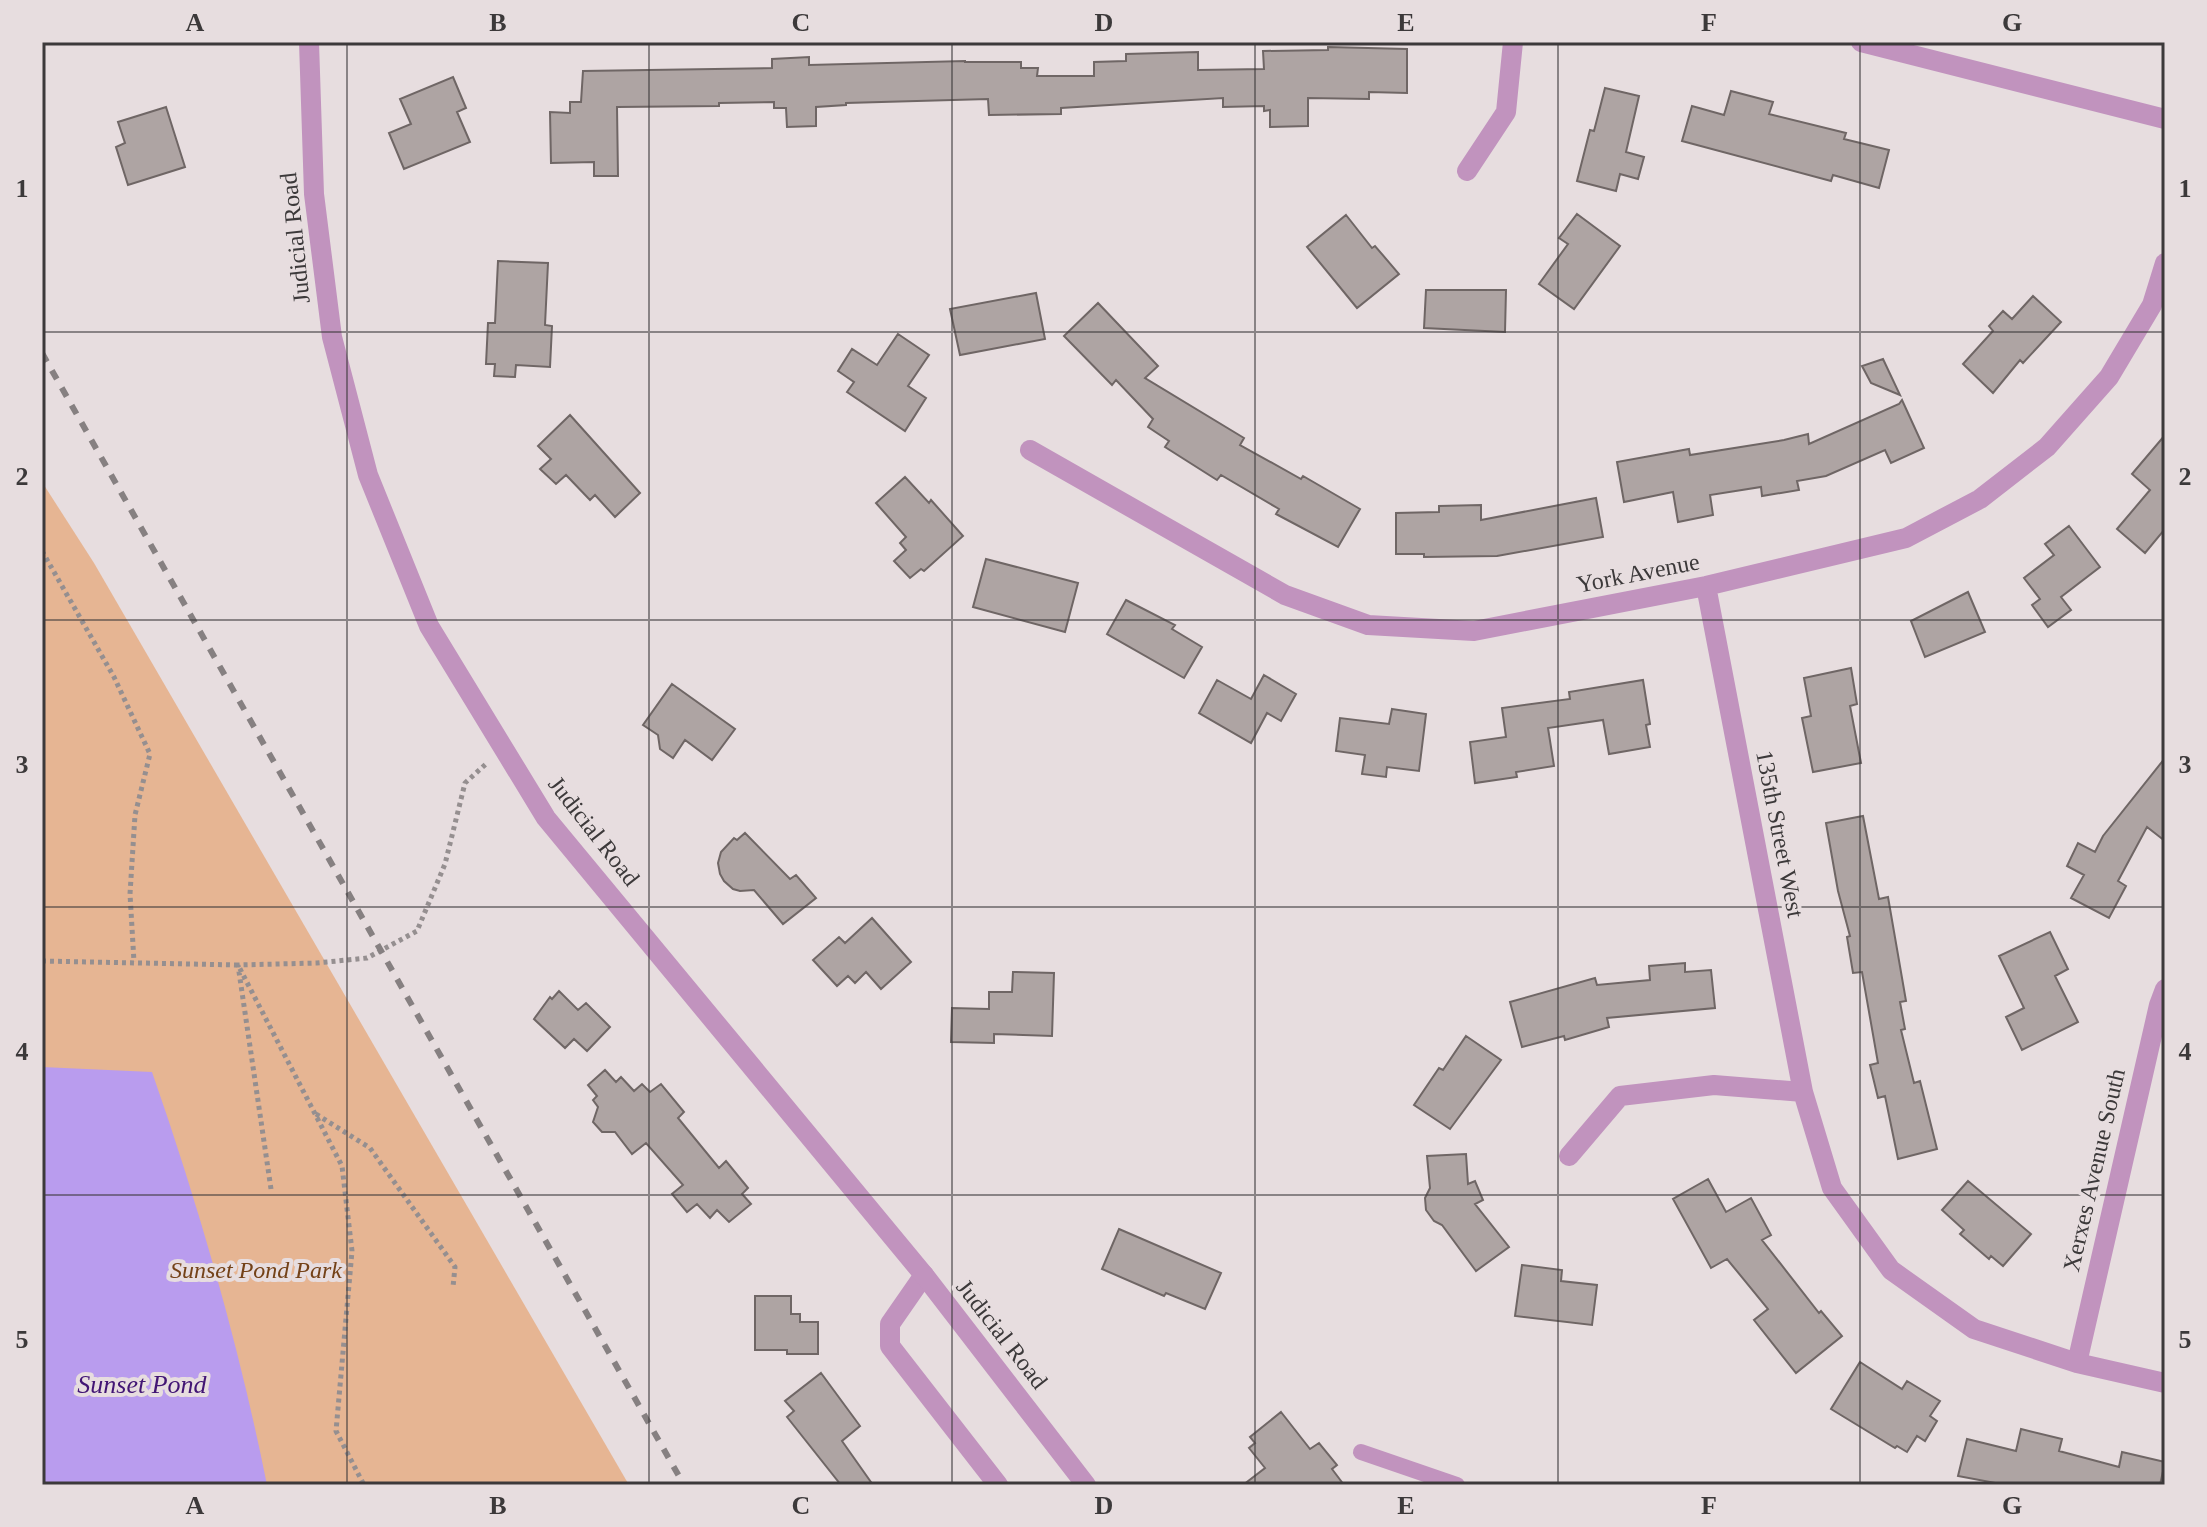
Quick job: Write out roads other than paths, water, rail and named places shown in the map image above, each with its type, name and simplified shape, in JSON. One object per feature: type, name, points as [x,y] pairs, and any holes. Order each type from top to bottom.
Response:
[{"type":"street","name":"Judicial Road","points":[[309,42],[314,194],[332,337],[368,475],[429,626],[546,818],[924,1275],[1086,1485]]},
{"type":"street","points":[[1467,171],[1506,112],[1513,42]]},
{"type":"street","points":[[1861,42],[2165,119]]},
{"type":"street","name":"York Avenue","points":[[1030,450],[1285,595],[1368,625],[1474,631],[1706,586],[1906,538],[1980,499],[2047,447],[2109,377],[2152,305],[2165,263]]},
{"type":"street","name":"135th Street West","points":[[1706,586],[1803,1092],[1832,1188],[1891,1270],[1974,1329],[2077,1363],[2165,1383]]},
{"type":"street","name":"Xerxes Avenue South","points":[[2077,1363],[2165,989]]},
{"type":"street","points":[[1569,1156],[1620,1096],[1714,1085],[1803,1092]]},
{"type":"street","points":[[924,1275],[890,1324],[890,1346],[998,1485]]},
{"type":"lane","points":[[1361,1452],[1457,1485]]},
{"type":"water","name":"Sunset Pond","points":[[42,1067],[152,1072],[217,1277],[267,1485],[42,1485]]},
{"type":"railway","points":[[42,353],[684,1485]]},
{"type":"park label","name":"Sunset Pond Park","points":[[256,1270]]}]
